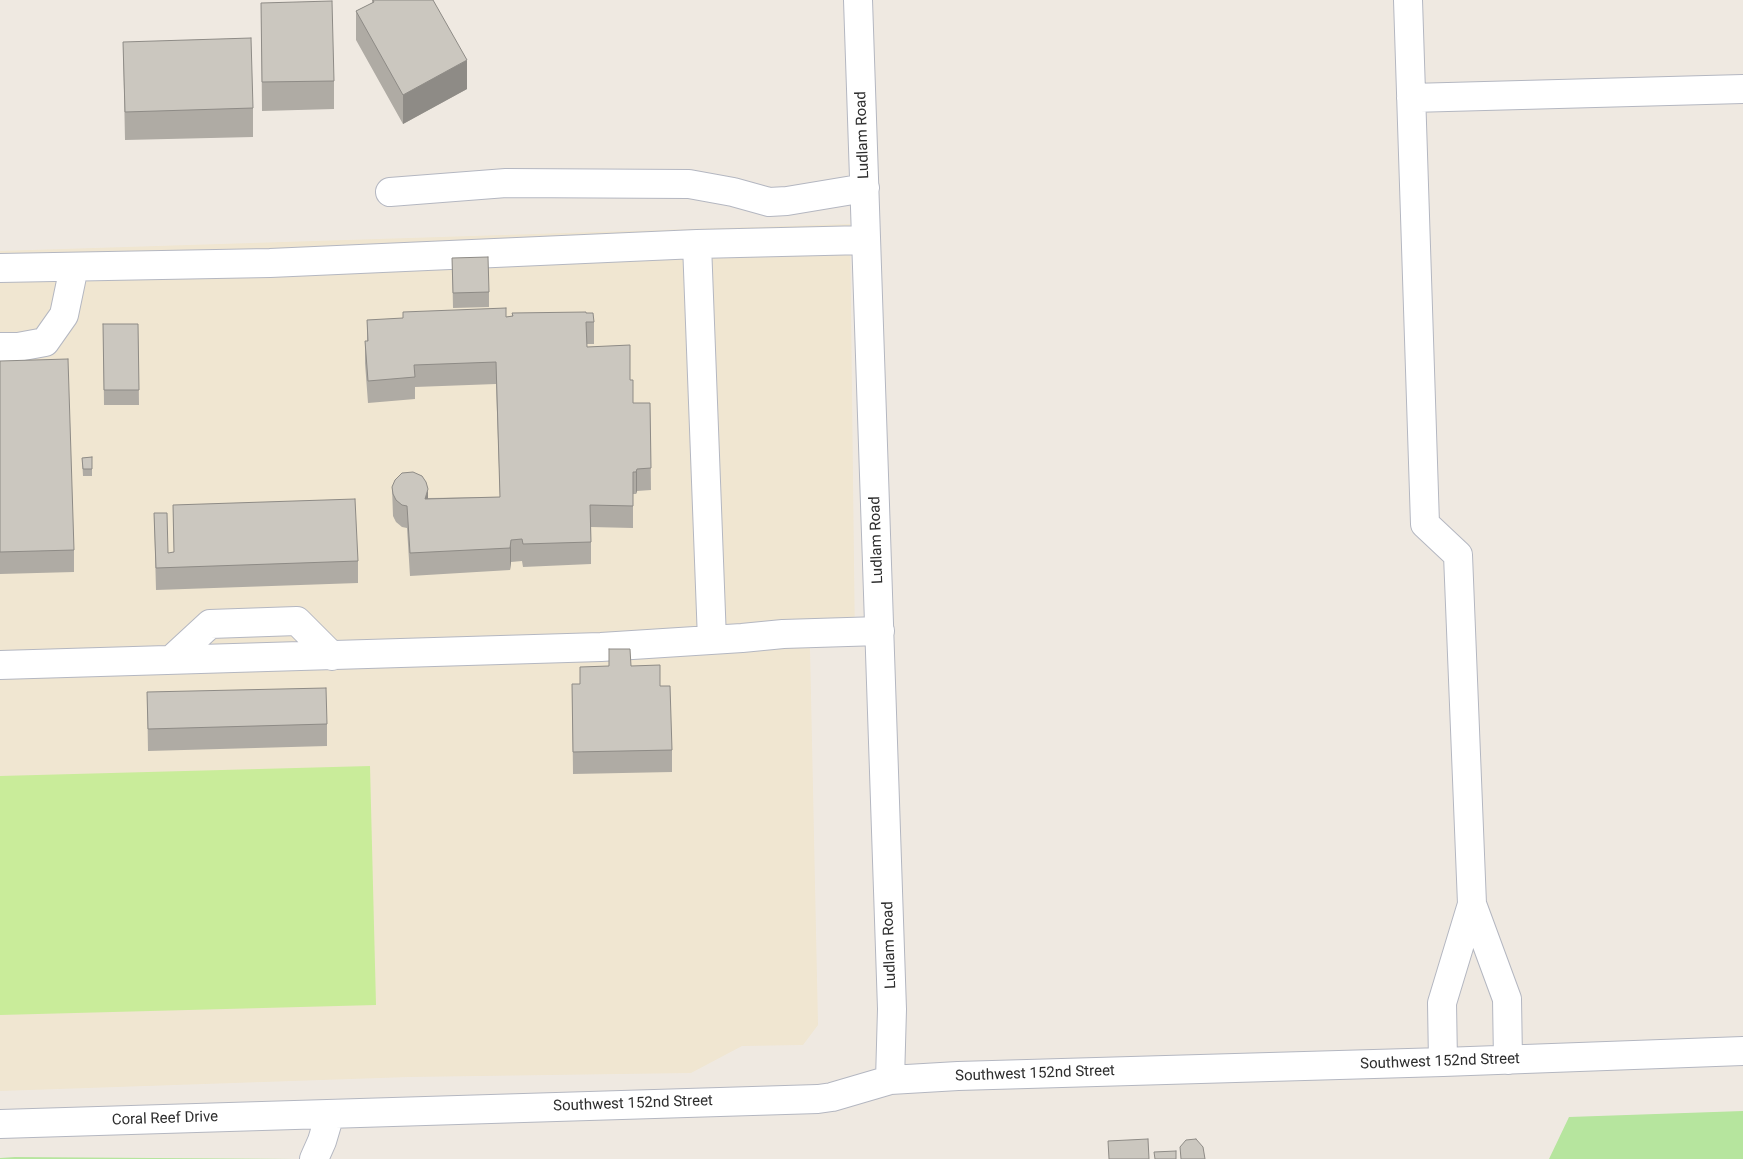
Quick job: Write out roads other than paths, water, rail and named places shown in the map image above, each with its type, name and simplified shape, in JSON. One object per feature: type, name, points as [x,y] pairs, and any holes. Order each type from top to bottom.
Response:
[{"type":"street","name":"Ludlam Road","points":[[858,0],[892,1008],[890,1080]]},
{"type":"street","points":[[1408,0],[1425,524],[1458,555],[1472,904],[1507,999],[1508,1060]]},
{"type":"street","points":[[1411,98],[1743,89]]},
{"type":"street","points":[[390,192],[506,183],[689,184],[733,192],[769,202],[787,201],[865,188]]},
{"type":"street","points":[[0,268],[270,263],[697,244],[866,240]]},
{"type":"street","points":[[697,244],[712,640]]},
{"type":"street","points":[[0,347],[18,347],[45,342],[64,315],[74,267]]},
{"type":"street","points":[[0,665],[601,648],[783,634],[880,631]]},
{"type":"street","points":[[1443,1062],[1442,1003],[1472,904]]},
{"type":"street","name":"Southwest 152nd Street","points":[[330,1114],[818,1099],[890,1080],[967,1075],[1508,1060],[1743,1051]]},
{"type":"street","points":[[314,1159],[322,1141],[330,1114]]},
{"type":"street","name":"Coral Reef Drive","points":[[0,1124],[330,1114]]}]
